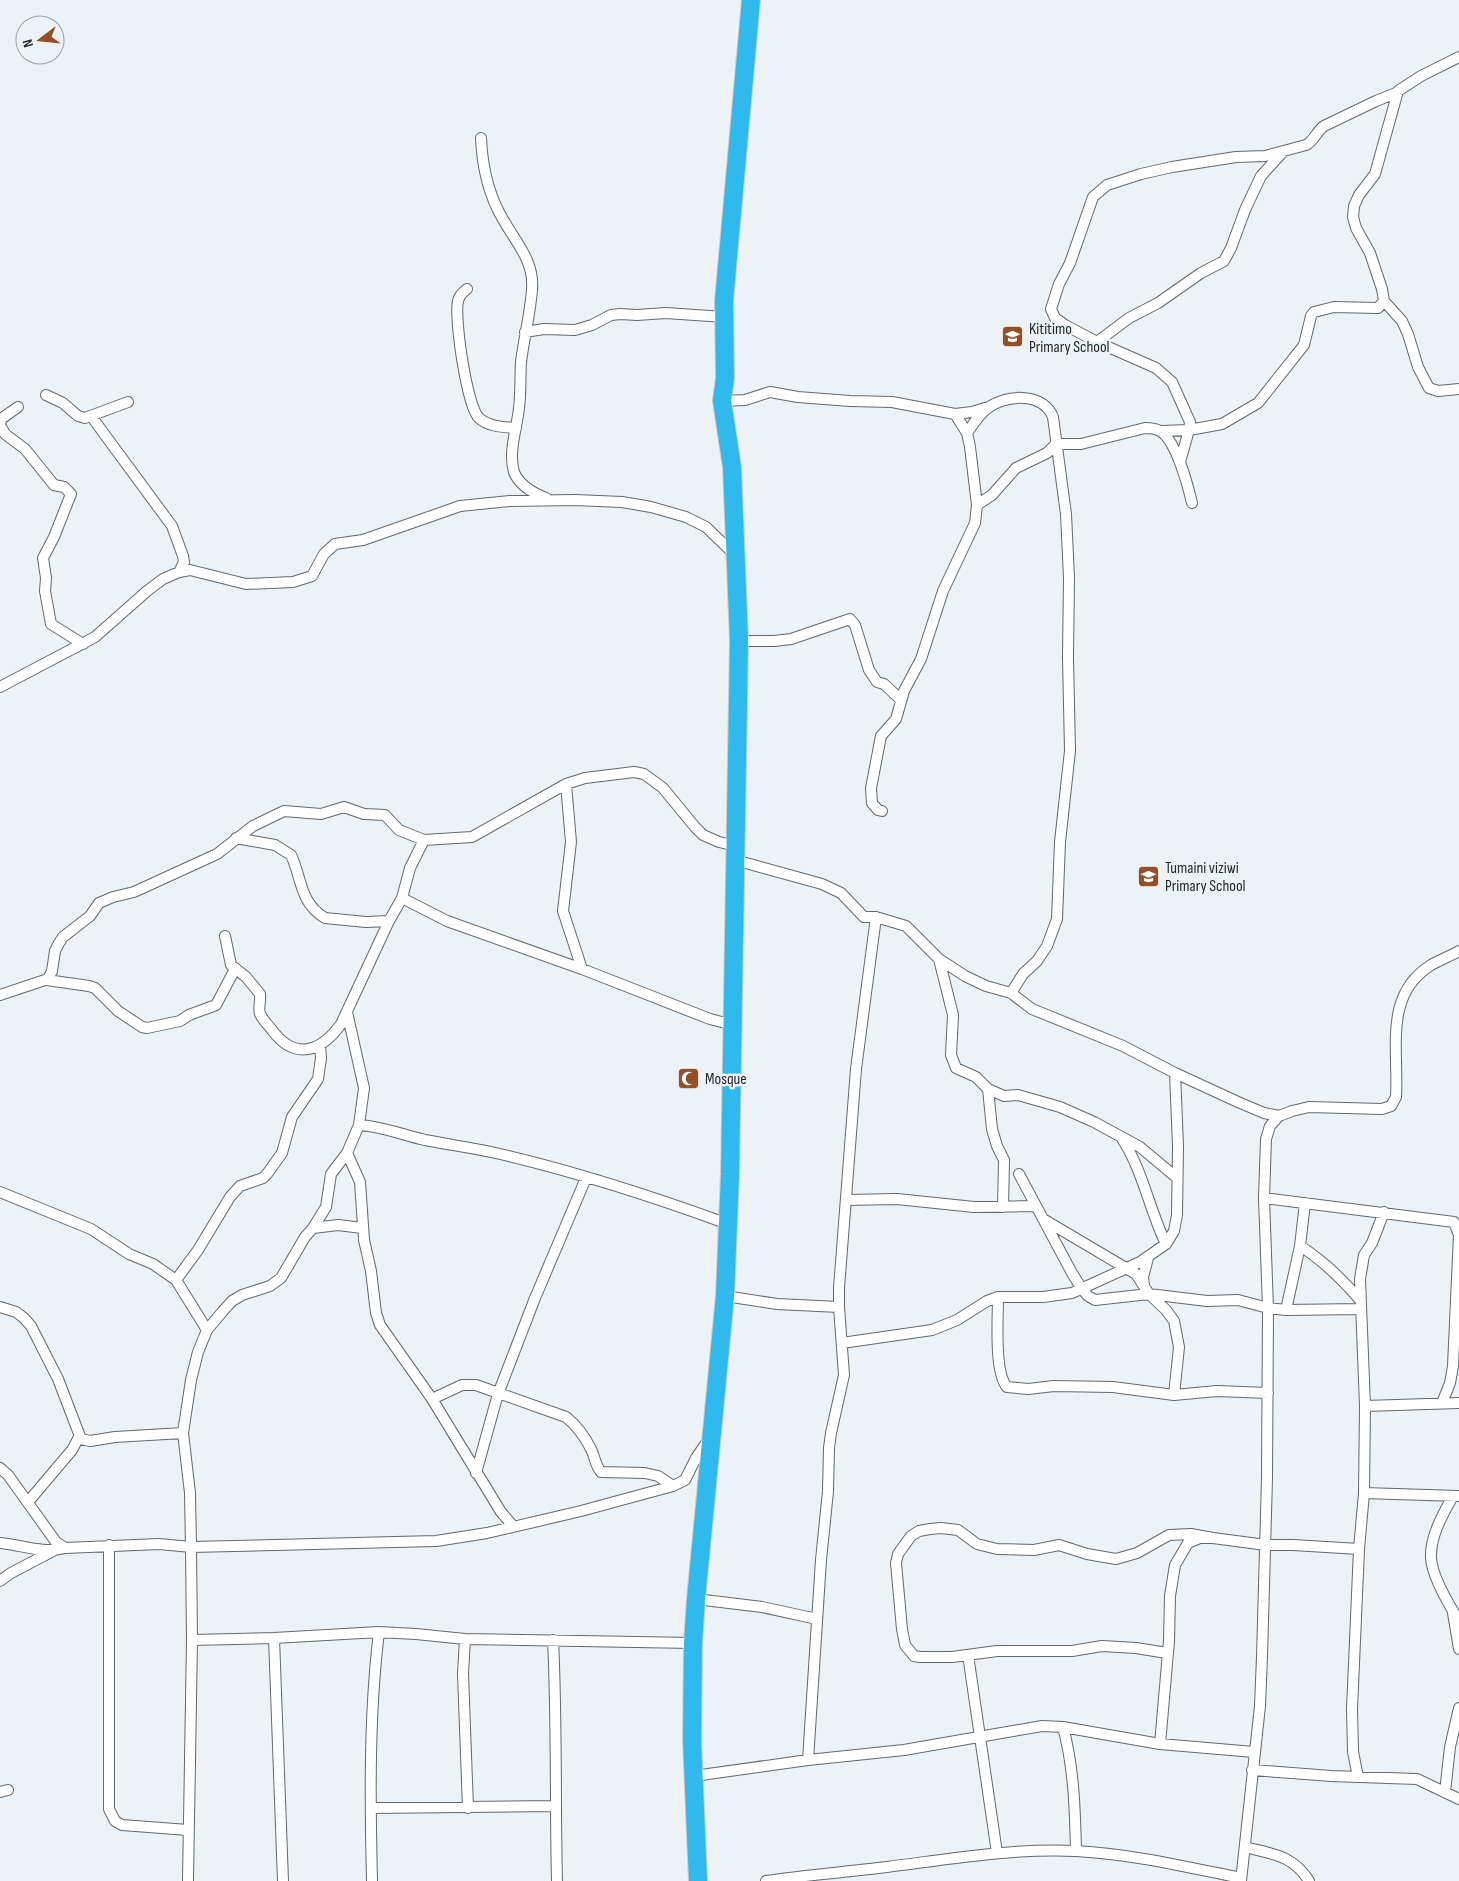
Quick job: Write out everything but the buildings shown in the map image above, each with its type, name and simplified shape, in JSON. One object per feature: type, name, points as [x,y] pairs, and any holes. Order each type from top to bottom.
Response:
[{"type":"highway","points":[[698,1881],[692,1740],[693,1643],[724,1296],[730,1174],[733,1025],[739,641],[732,467],[722,401],[724,317],[751,0]]},
{"type":"street","points":[[1180,462],[1190,422],[1172,382],[1165,375],[1138,359],[1098,342],[1055,318],[1051,309],[1059,284],[1070,263],[1093,197],[1107,186],[1161,169],[1218,159],[1265,156],[1282,153],[1310,143],[1324,126],[1396,93],[1420,76],[1459,57]]},
{"type":"street","points":[[1396,93],[1387,134],[1375,174],[1359,195],[1354,206],[1353,217],[1377,273],[1384,301],[1402,321],[1418,367],[1429,388],[1438,391],[1459,389]]},
{"type":"street","points":[[481,138],[484,166],[496,208],[528,259],[533,278],[521,364],[520,408],[513,452],[515,473],[529,490],[549,499]]},
{"type":"street","points":[[1098,342],[1129,318],[1158,304],[1201,273],[1224,261],[1261,176],[1282,153]]},
{"type":"street","points":[[466,288],[460,296],[457,306],[470,403],[477,417],[483,422],[491,425],[516,428]]},
{"type":"street","points":[[1161,431],[1189,430],[1222,424],[1258,403],[1304,345],[1311,316],[1314,312],[1334,307],[1378,308],[1384,301]]},
{"type":"street","points":[[525,332],[544,328],[575,330],[592,325],[611,315],[620,314],[666,313],[724,317]]},
{"type":"street","points":[[722,401],[745,400],[770,392],[798,397],[892,402],[955,414],[972,412],[1007,400],[1025,398],[1044,404],[1050,409],[1054,417],[1066,514],[1070,578],[1068,656],[1070,751],[1060,842],[1057,919],[1052,937],[1043,954],[1023,974],[1011,993]]},
{"type":"street","points":[[46,395],[63,403],[80,418],[91,416],[128,402]]},
{"type":"street","points":[[18,407],[2,419],[0,425],[3,431],[11,440],[26,449],[54,485],[64,487],[71,494],[42,562],[46,578],[51,624],[83,644]]},
{"type":"street","points":[[967,433],[989,407]]},
{"type":"street","points":[[882,811],[874,807],[872,796],[877,752],[881,736],[896,719],[904,691],[922,659],[943,590],[971,533],[977,505],[973,463],[967,433],[955,414]]},
{"type":"street","points":[[91,416],[172,526],[184,562],[179,572]]},
{"type":"street","points":[[977,505],[992,495],[1016,468],[1047,453],[1056,444],[1080,444],[1145,428],[1161,431],[1168,437],[1180,462],[1192,503]]},
{"type":"street","points":[[0,687],[104,631],[157,583],[179,572],[190,570],[246,584],[293,582],[312,576],[324,554],[336,544],[363,540],[460,506],[549,499],[638,504],[686,517],[706,527],[735,555]]},
{"type":"street","points":[[739,641],[791,639],[850,619],[855,625],[868,670],[877,682],[884,684],[901,700]]},
{"type":"street","points":[[47,980],[52,971],[55,951],[59,943],[90,916],[99,903],[113,897],[134,892],[218,854],[236,838],[254,826],[284,811],[321,814],[344,807],[364,814],[385,816],[399,830],[424,840],[472,838],[566,784],[585,778],[634,772],[644,774],[663,788],[703,835],[719,842],[735,853],[822,884],[841,893],[864,917],[876,917],[906,926],[939,959],[966,976],[986,986],[1011,993],[1032,1009],[1123,1046],[1175,1073],[1264,1113],[1279,1116],[1309,1107],[1367,1110],[1391,1106],[1396,1097],[1396,1020],[1399,1006],[1414,980],[1424,971],[1459,951]]},
{"type":"street","points":[[566,784],[571,842],[564,911],[582,969]]},
{"type":"street","points":[[236,838],[275,845],[291,854],[300,887],[308,901],[325,918],[366,922],[389,921]]},
{"type":"street","points":[[225,936],[229,959],[235,969],[246,977],[260,994],[260,1013],[278,1038],[291,1048],[298,1050],[310,1050],[320,1046],[334,1034],[347,1012],[389,921],[402,898],[410,868],[424,840]]},
{"type":"street","points":[[402,898],[447,922],[582,969],[710,1019],[733,1025]]},
{"type":"street","points":[[808,1760],[821,1560],[828,1491],[830,1432],[844,1375],[839,1307],[840,1265],[856,1069],[876,917]]},
{"type":"street","points":[[939,959],[953,1015],[951,1055],[956,1068],[976,1077],[988,1089],[1004,1096],[1018,1095],[1060,1107],[1094,1122],[1148,1152],[1160,1165],[1177,1178]]},
{"type":"street","points":[[0,995],[47,980],[90,986],[95,988],[118,1011],[142,1027],[152,1028],[180,1021],[189,1015],[216,1005],[235,969]]},
{"type":"street","points":[[188,1881],[192,1640],[191,1547],[190,1493],[183,1433],[191,1380],[198,1352],[207,1330],[232,1301],[242,1295],[276,1283],[305,1236],[313,1228],[326,1207],[331,1174],[347,1153],[359,1125],[364,1088],[347,1012]]},
{"type":"street","points":[[176,1280],[198,1250],[230,1197],[240,1186],[263,1178],[282,1153],[292,1117],[318,1080],[321,1058],[320,1046]]},
{"type":"street","points":[[842,1343],[932,1330],[957,1320],[998,1297],[1051,1297],[1082,1290],[1148,1258],[1166,1244],[1174,1231],[1177,1215],[1178,1146],[1175,1073]]},
{"type":"street","points":[[988,1089],[992,1129],[1004,1160],[1003,1207]]},
{"type":"street","points":[[766,1881],[998,1853],[1033,1851],[1076,1851],[1133,1856],[1241,1880],[1260,1706],[1266,1545],[1268,1308],[1264,1198],[1266,1139],[1270,1126],[1279,1116]]},
{"type":"street","points":[[359,1125],[370,1125],[424,1139],[499,1154],[586,1178],[728,1224]]},
{"type":"street","points":[[1120,1137],[1132,1156],[1144,1183],[1166,1244]]},
{"type":"street","points":[[347,1153],[360,1182],[362,1228],[372,1271],[376,1313],[380,1325],[432,1399],[476,1473],[501,1512],[513,1526]]},
{"type":"street","points":[[1019,1174],[1082,1290],[1095,1300],[1150,1294],[1207,1301],[1238,1300],[1268,1308],[1286,1310],[1360,1305]]},
{"type":"street","points":[[476,1473],[498,1394],[535,1298],[586,1178]]},
{"type":"street","points":[[0,1192],[91,1229],[129,1254],[153,1264],[176,1280],[207,1330]]},
{"type":"street","points":[[1264,1198],[1454,1222],[1459,1235],[1457,1315],[1453,1366],[1450,1383],[1442,1402]]},
{"type":"street","points":[[846,1200],[897,1199],[962,1206],[1036,1206]]},
{"type":"street","points":[[1286,1310],[1300,1246],[1305,1203]]},
{"type":"street","points":[[1358,1777],[1353,1752],[1352,1709],[1359,1549],[1364,1494],[1365,1406],[1360,1271],[1364,1255],[1372,1243],[1384,1212]]},
{"type":"street","points":[[1042,1219],[1136,1274],[1150,1294],[1166,1310],[1174,1321],[1179,1347],[1174,1395]]},
{"type":"street","points":[[313,1228],[338,1225],[362,1228]]},
{"type":"street","points":[[1300,1246],[1318,1257],[1333,1270],[1360,1305]]},
{"type":"street","points":[[1144,1285],[1143,1277],[1148,1258]]},
{"type":"street","points":[[724,1296],[777,1304],[839,1307]]},
{"type":"street","points":[[998,1297],[998,1344],[1001,1376],[1007,1386],[1028,1389],[1054,1386],[1113,1387],[1174,1395],[1217,1391],[1268,1393]]},
{"type":"street","points":[[0,1308],[16,1312],[31,1326],[58,1379],[79,1437],[83,1440],[183,1433]]},
{"type":"street","points":[[432,1399],[462,1385],[476,1385],[566,1417],[586,1439],[601,1472],[645,1473],[658,1476],[673,1486]]},
{"type":"street","points":[[1365,1406],[1442,1402],[1459,1403]]},
{"type":"street","points":[[0,1543],[32,1550],[74,1549],[109,1545],[159,1544],[191,1547],[436,1541],[487,1533],[581,1511],[673,1486],[685,1480],[696,1458],[712,1434]]},
{"type":"street","points":[[28,1502],[72,1450],[79,1437]]},
{"type":"street","points":[[0,1468],[8,1475],[60,1549]]},
{"type":"street","points":[[1364,1494],[1456,1496]]},
{"type":"street","points":[[1456,1496],[1438,1524],[1431,1557],[1438,1580],[1459,1621]]},
{"type":"street","points":[[1167,1653],[1136,1648],[1102,1646],[1072,1651],[997,1651],[920,1658],[914,1656],[905,1645],[902,1629],[896,1563],[898,1554],[911,1536],[919,1531],[942,1528],[958,1530],[977,1544],[996,1549],[1034,1550],[1059,1545],[1087,1554],[1116,1558],[1136,1552],[1160,1539],[1175,1534],[1192,1534],[1266,1545],[1359,1549]]},
{"type":"street","points":[[1160,1744],[1170,1596],[1175,1565],[1188,1543],[1200,1538],[1213,1538]]},
{"type":"street","points":[[109,1545],[109,1809],[115,1821],[122,1825],[188,1830]]},
{"type":"street","points":[[0,1581],[11,1572],[60,1549]]},
{"type":"street","points":[[696,1599],[762,1607],[817,1619]]},
{"type":"street","points":[[1452,1610],[1459,1649]]},
{"type":"street","points":[[192,1640],[274,1638],[379,1632],[465,1640],[693,1643]]},
{"type":"street","points":[[372,1881],[373,1698],[379,1632]]},
{"type":"street","points":[[274,1638],[283,1881]]},
{"type":"street","points":[[465,1640],[463,1674],[468,1808]]},
{"type":"street","points":[[553,1640],[556,1706],[555,1806],[557,1881]]},
{"type":"street","points":[[968,1655],[998,1853]]},
{"type":"street","points":[[1445,1792],[1450,1746],[1458,1714]]},
{"type":"street","points":[[694,1776],[808,1760],[904,1750],[1024,1728],[1063,1727],[1160,1744],[1254,1752]]},
{"type":"street","points":[[1063,1727],[1074,1783],[1076,1851]]},
{"type":"street","points":[[1252,1770],[1417,1779],[1459,1799]]},
{"type":"street","points":[[371,1808],[555,1806]]},
{"type":"street","points":[[1245,1847],[1289,1859],[1298,1866],[1309,1881]]},
{"type":"place","name":"Kititimo Primary School","points":[[1013,337]]},
{"type":"place","name":"Tumaini viziwi Primary School","points":[[1149,876]]},
{"type":"place","name":"Mosque","points":[[689,1078]]}]
